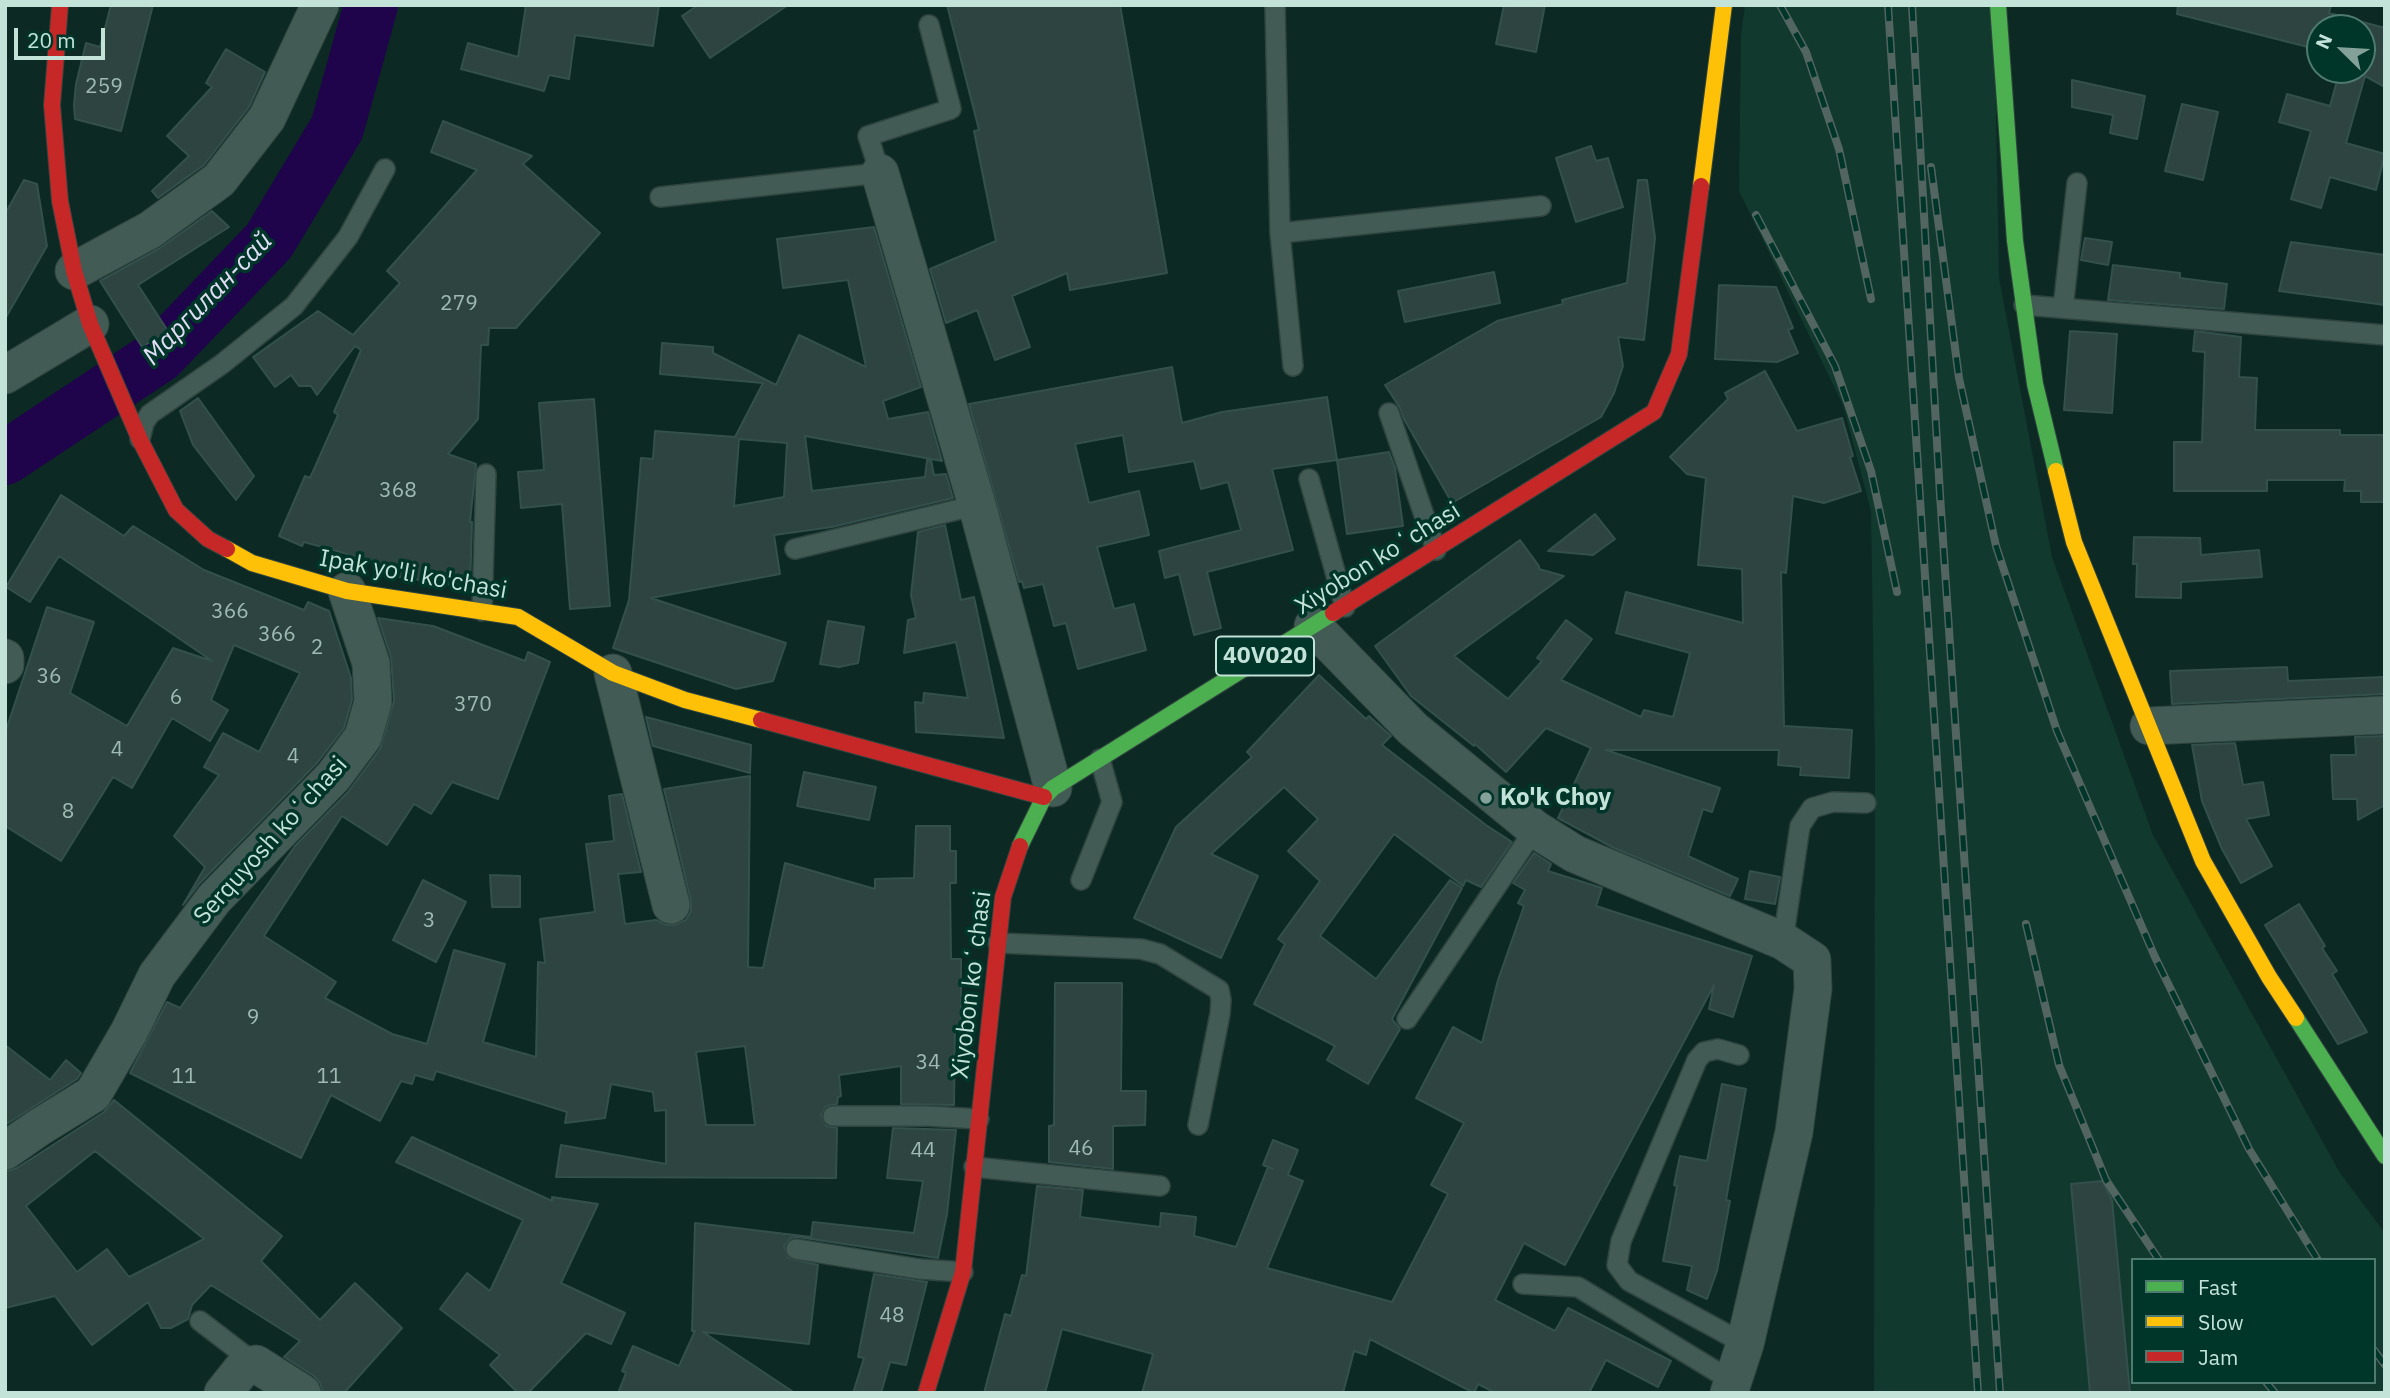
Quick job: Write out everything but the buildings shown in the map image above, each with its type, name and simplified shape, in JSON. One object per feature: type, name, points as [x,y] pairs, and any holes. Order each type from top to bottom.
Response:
[{"type":"street","name":"Ipak yo'li ko'chasi","points":[[60,5],[52,104],[60,201],[74,271],[90,324],[140,440],[176,510],[208,539],[252,564],[347,591],[517,617],[613,673],[685,700],[1048,792]]},
{"type":"street","points":[[74,271],[150,229],[219,180],[267,118],[320,5]]},
{"type":"street","name":"Xiyobon koʻchasi","points":[[926,1393],[963,1272],[1003,897],[1019,847],[1048,792],[1654,412],[1679,354],[1724,5]]},
{"type":"street","points":[[1998,5],[2015,241],[2035,384],[2074,542],[2203,861],[2269,977],[2385,1156]]},
{"type":"street","points":[[880,173],[977,505],[1048,792]]},
{"type":"street","points":[[5,375],[90,324]]},
{"type":"street","name":"Serquyosh koʻchasi","points":[[5,1151],[93,1094],[129,1032],[157,975],[214,899],[333,777],[363,737],[373,702],[371,663],[347,591]]},
{"type":"street","points":[[1313,626],[1413,729],[1535,829],[1575,854],[1783,940],[1812,960],[1813,989],[1794,1132],[1745,1344],[1731,1387]]},
{"type":"street","points":[[5,658],[5,665]]},
{"type":"street","points":[[613,673],[671,905]]},
{"type":"street","points":[[2149,726],[2385,715]]},
{"type":"street","points":[[223,1393],[243,1368],[256,1364],[302,1393]]},
{"type":"lane","points":[[1275,5],[1280,233],[1293,366]]},
{"type":"lane","points":[[660,197],[880,173],[868,136],[951,109],[929,25]]},
{"type":"lane","points":[[140,440],[144,423],[150,414],[222,364],[294,306],[348,237],[385,169]]},
{"type":"lane","points":[[2063,308],[2077,183]]},
{"type":"lane","points":[[1280,233],[1541,206]]},
{"type":"lane","points":[[2024,305],[2385,335]]},
{"type":"lane","points":[[1389,413],[1436,550]]},
{"type":"lane","points":[[482,611],[486,474]]},
{"type":"lane","points":[[1309,479],[1345,607]]},
{"type":"lane","points":[[795,549],[977,505]]},
{"type":"lane","points":[[1081,880],[1112,802],[1100,759]]},
{"type":"lane","points":[[1783,940],[1800,826],[1811,808],[1833,802],[1866,803]]},
{"type":"lane","points":[[1406,1019],[1535,829]]},
{"type":"lane","points":[[998,943],[1141,949],[1160,954],[1219,990],[1220,1014],[1198,1125]]},
{"type":"lane","points":[[1738,1055],[1718,1049],[1704,1052],[1697,1060],[1621,1241],[1617,1265],[1629,1281],[1745,1344]]},
{"type":"lane","points":[[833,1115],[979,1118]]},
{"type":"lane","points":[[974,1167],[1160,1186]]},
{"type":"lane","points":[[796,1249],[919,1269],[963,1272]]},
{"type":"lane","points":[[1523,1284],[1578,1287],[1731,1387]]},
{"type":"lane","points":[[200,1321],[256,1364]]},
{"type":"shaded area","points":[[1745,5],[1994,5],[1999,278],[2052,557],[2153,835],[2340,1173],[2385,1233],[2385,1393],[1874,1393],[1875,761],[1871,511],[1843,405],[1739,191],[1741,35]]},
{"type":"waterway","name":"Маргилан-сай","points":[[5,458],[159,356],[269,241],[337,128],[371,5]]},
{"type":"railway","points":[[1780,5],[1806,52],[1839,149],[1871,299]]},
{"type":"railway","points":[[1888,5],[1978,1393]]},
{"type":"railway","points":[[1912,5],[1940,495],[2000,1393]]},
{"type":"railway","points":[[1931,167],[1959,378],[1996,546],[2057,731],[2155,957],[2249,1149],[2317,1258]]},
{"type":"railway","points":[[1756,215],[1835,366],[1871,471],[1897,592]]},
{"type":"railway","points":[[2026,924],[2059,1065],[2106,1180],[2158,1258]]},
{"type":"railway","points":[[2376,1353],[2385,1365]]},
{"type":"railway","points":[[2268,1384],[2275,1393]]},
{"type":"traffic: fast","points":[[1998,5],[2015,241],[2035,384],[2056,471]]},
{"type":"traffic: fast","points":[[1020,846],[1044,797],[1053,788],[1333,613]]},
{"type":"traffic: fast","points":[[2296,1018],[2385,1156]]},
{"type":"traffic: slow","points":[[1701,186],[1724,5]]},
{"type":"traffic: slow","points":[[2056,471],[2074,542],[2203,861],[2269,977],[2296,1018]]},
{"type":"traffic: slow","points":[[227,549],[252,563],[347,591],[518,617],[613,673],[685,700],[761,720]]},
{"type":"traffic: jam","points":[[60,5],[52,105],[60,201],[74,271],[90,324],[140,440],[176,510],[208,539],[227,549]]},
{"type":"traffic: jam","points":[[1333,613],[1654,412],[1679,354],[1701,186]]},
{"type":"traffic: jam","points":[[761,720],[1044,797]]},
{"type":"traffic: jam","points":[[926,1393],[963,1272],[1003,897],[1020,846]]},
{"type":"place","name":"Ko'k Choy","points":[[1486,798]]}]
